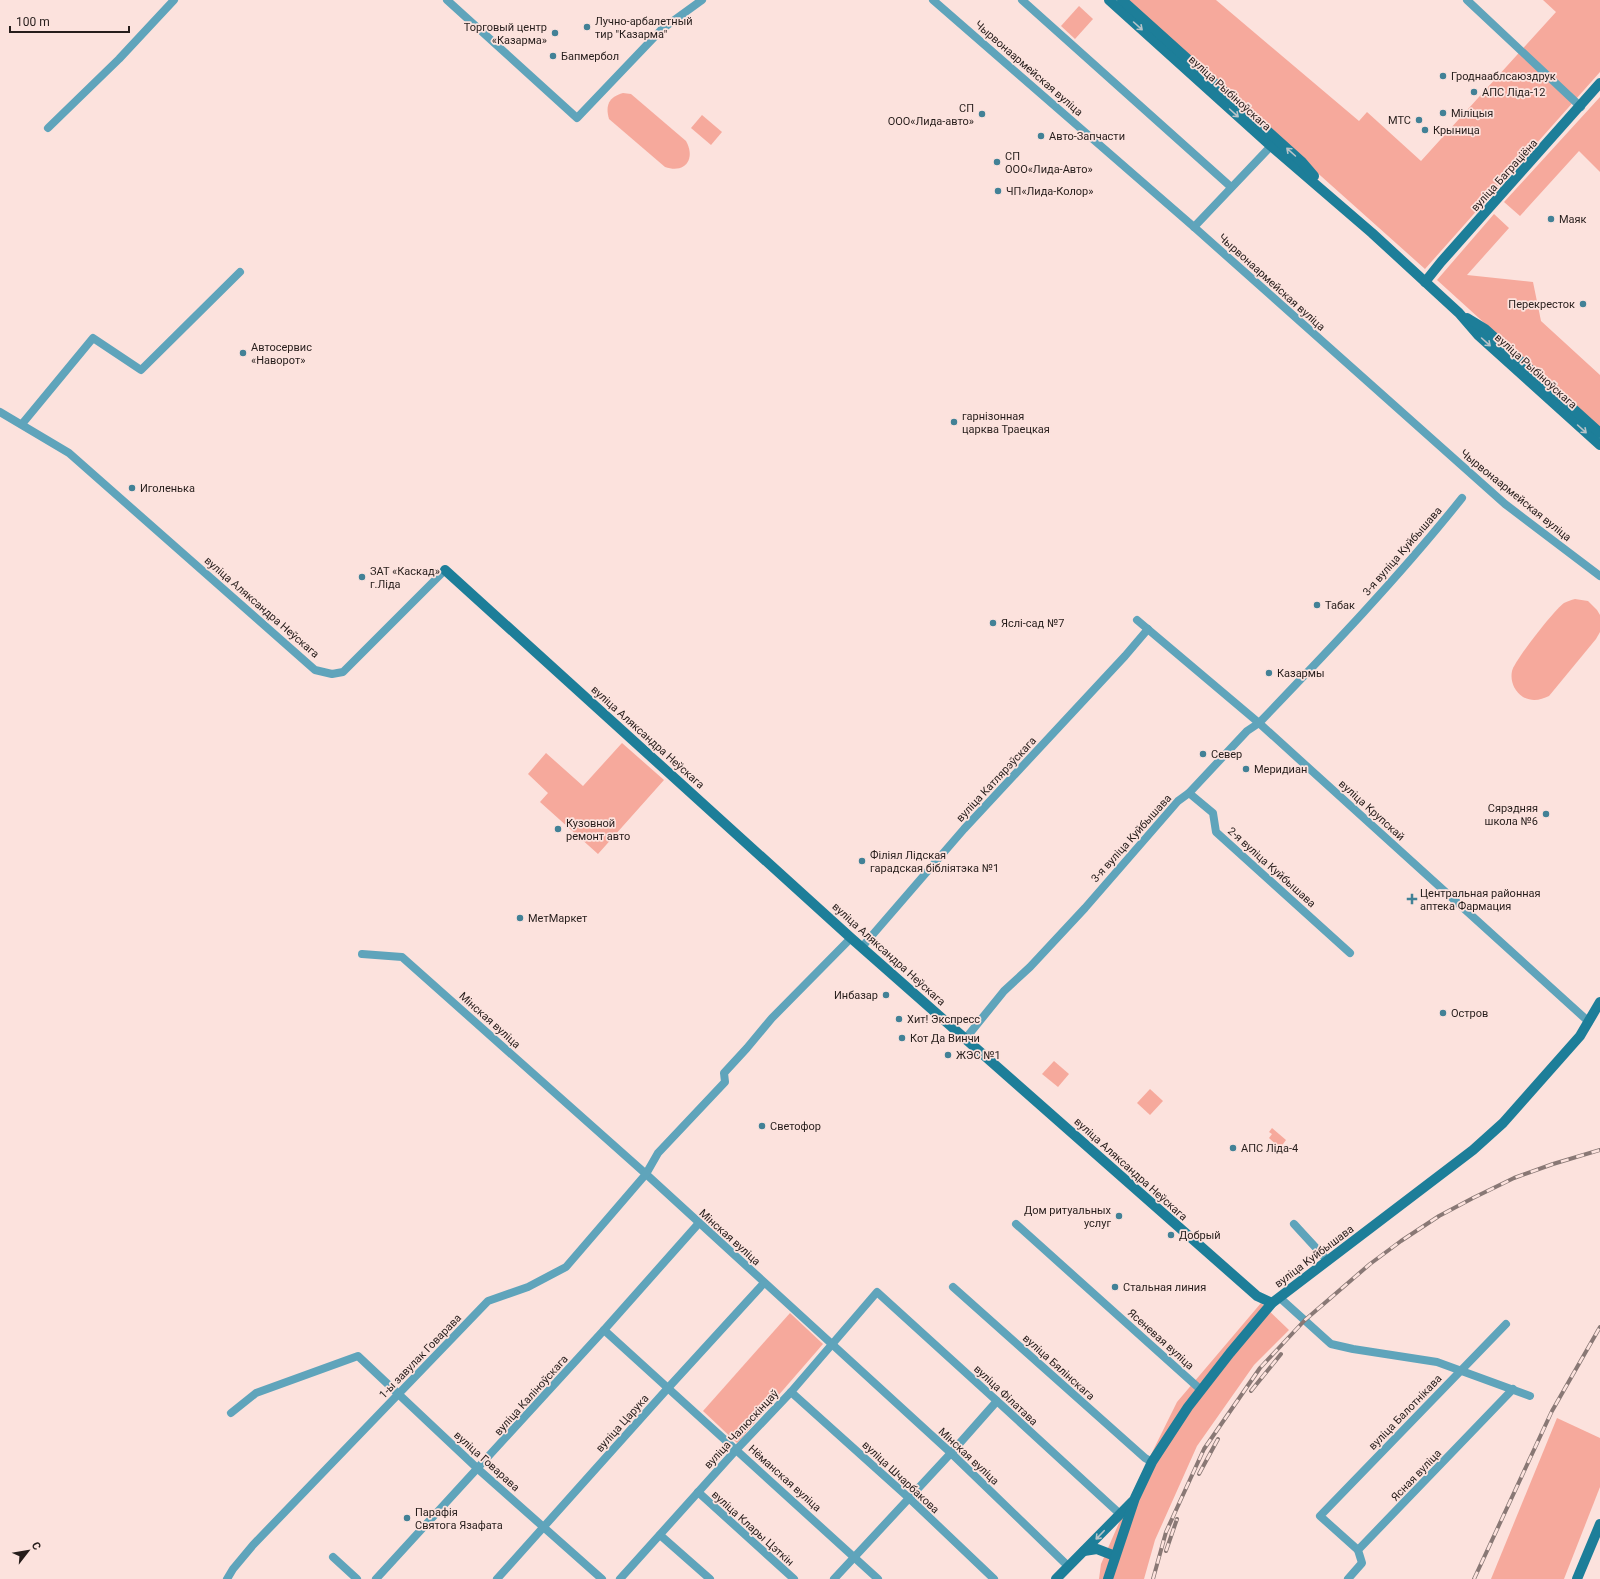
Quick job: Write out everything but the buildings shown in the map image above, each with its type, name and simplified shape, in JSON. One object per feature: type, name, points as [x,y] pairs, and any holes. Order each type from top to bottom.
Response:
[{"type":"main road","name":"вуліца Рыбіноўскага","points":[[1109,0],[1425,282],[1459,313],[1478,335],[1600,445]]},
{"type":"main road","name":"вуліца Рыбіноўскага","points":[[1122,0],[1302,162],[1336,202]]},
{"type":"main road","name":"вуліца Баграціёна","points":[[1425,282],[1441,262],[1600,84]]},
{"type":"main road","name":"вуліца Рыбіноўскага","points":[[1459,313],[1485,329],[1600,434]]},
{"type":"main road","name":"вуліца Аляксандра Неўскага","points":[[445,570],[851,938],[966,1038],[1256,1296],[1276,1300]]},
{"type":"main road","name":"вуліца Куйбышава","points":[[1108,1579],[1135,1498],[1152,1462],[1188,1407],[1230,1353],[1276,1300],[1478,1146],[1503,1123],[1580,1036],[1600,1002]]},
{"type":"main road","points":[[1056,1579],[1135,1498]]},
{"type":"main road","points":[[1577,1579],[1600,1524]]},
{"type":"main road","points":[[1084,1551],[1097,1549],[1115,1556]]},
{"type":"street","points":[[48,128],[119,59],[174,0]]},
{"type":"street","points":[[447,0],[577,118],[662,29],[702,0]]},
{"type":"street","name":"Чырвонаармейская вуліца","points":[[933,0],[1194,227],[1505,504],[1600,576]]},
{"type":"street","points":[[1022,0],[1231,187]]},
{"type":"street","points":[[1467,0],[1581,106]]},
{"type":"street","points":[[1194,227],[1271,146]]},
{"type":"street","points":[[22,424],[93,338],[141,370],[240,272]]},
{"type":"street","name":"вуліца Аляксандра Неўскага","points":[[0,412],[68,453],[315,670],[332,674],[343,672],[445,570]]},
{"type":"street","name":"3-я вуліца Куйбышава","points":[[966,1038],[1004,991],[1030,967],[1085,908],[1178,801],[1189,793],[1247,731],[1259,723],[1348,629],[1400,572],[1462,498]]},
{"type":"street","name":"вуліца Крупскай","points":[[1136,620],[1259,723],[1589,1022]]},
{"type":"street","name":"вуліца Катлярэўскага","points":[[862,947],[964,829],[1125,656],[1148,629]]},
{"type":"street","name":"2-я вуліца Куйбышава","points":[[1189,793],[1213,813],[1216,832],[1350,953]]},
{"type":"street","name":"1-ы завулак Говарава","points":[[227,1579],[233,1569],[253,1545],[488,1301],[528,1287],[566,1267],[646,1174],[658,1153],[725,1082],[724,1073],[772,1018],[851,938]]},
{"type":"street","name":"Мінская вуліца","points":[[362,954],[402,956],[646,1174],[832,1344],[951,1453],[1068,1566]]},
{"type":"street","name":"вуліца Каліноўскага","points":[[376,1579],[478,1469],[699,1223]]},
{"type":"street","name":"Ясеневая вуліца","points":[[1016,1224],[1201,1390]]},
{"type":"street","points":[[1294,1224],[1328,1261]]},
{"type":"street","name":"вуліца Царука","points":[[497,1579],[764,1283]]},
{"type":"street","name":"вуліца Бялінскага","points":[[953,1287],[1152,1462]]},
{"type":"street","name":"вуліца Чалюскінцаў","points":[[620,1579],[736,1450],[791,1392],[877,1292]]},
{"type":"street","name":"вуліца Філатава","points":[[877,1292],[1120,1514]]},
{"type":"street","name":"вуліца Аляксандра Неўскага","points":[[1276,1300],[1331,1344],[1353,1349],[1438,1362],[1530,1396]]},
{"type":"street","name":"вуліца Балотнікава","points":[[1358,1550],[1320,1516],[1506,1324]]},
{"type":"street","name":"Нёманская вуліца","points":[[604,1330],[878,1579]]},
{"type":"street","name":"вуліца Говарава","points":[[231,1413],[256,1393],[358,1356],[478,1469],[602,1579]]},
{"type":"street","name":"Ясная вуліца","points":[[1358,1550],[1513,1389]]},
{"type":"street","name":"вуліца Шчарбакова","points":[[791,1392],[909,1498],[994,1579]]},
{"type":"street","points":[[834,1579],[997,1401]]},
{"type":"street","name":"вуліца Клары Цэткін","points":[[698,1492],[794,1579]]},
{"type":"street","points":[[660,1535],[710,1579]]},
{"type":"street","points":[[1348,1579],[1362,1564],[1358,1550]]},
{"type":"street","points":[[333,1557],[357,1579]]},
{"type":"shaded area","points":[[1124,0],[1216,0],[1359,121],[1367,112],[1421,161],[1556,12],[1543,0],[1600,0],[1600,72],[1425,269]]},
{"type":"shaded area","points":[[1079,6],[1093,19],[1075,39],[1061,26]]},
{"type":"shaded area","points":[[623,93],[631,94],[686,141],[690,154],[687,163],[683,167],[672,169],[665,167],[609,119],[609,102],[614,97]]},
{"type":"shaded area","points":[[1600,97],[1600,172],[1579,151],[1520,216],[1504,202]]},
{"type":"shaded area","points":[[702,115],[722,132],[711,145],[691,128]]},
{"type":"shaded area","points":[[1494,214],[1509,228],[1467,275],[1533,282],[1541,321],[1600,375],[1600,428],[1437,280]]},
{"type":"shaded area","points":[[1575,599],[1588,601],[1597,610],[1600,615],[1600,632],[1596,639],[1549,696],[1536,700],[1530,700],[1523,697],[1517,692],[1512,682],[1512,671],[1514,665],[1559,607],[1564,603]]},
{"type":"shaded area","points":[[622,743],[664,780],[598,854],[540,802],[548,793],[528,774],[546,753],[583,786]]},
{"type":"shaded area","points":[[1054,1061],[1069,1074],[1058,1087],[1042,1074]]},
{"type":"shaded area","points":[[1150,1089],[1163,1101],[1150,1115],[1137,1103]]},
{"type":"shaded area","points":[[1272,1128],[1286,1140],[1280,1148],[1269,1138],[1272,1134],[1269,1132]]},
{"type":"shaded area","points":[[1261,1303],[1289,1330],[1254,1365],[1197,1446],[1155,1540],[1144,1579],[1099,1579],[1101,1564],[1133,1491],[1177,1402]]},
{"type":"shaded area","points":[[790,1313],[823,1344],[737,1443],[703,1411]]},
{"type":"shaded area","points":[[1557,1418],[1600,1438],[1600,1487],[1564,1579],[1491,1579]]},
{"type":"railway","points":[[1153,1579],[1166,1532],[1204,1449],[1260,1368],[1305,1320],[1370,1264],[1439,1216],[1514,1178],[1553,1164],[1600,1150]]},
{"type":"railway","points":[[1474,1579],[1552,1411],[1600,1327]]},
{"type":"railway","points":[[1251,1391],[1281,1354]]},
{"type":"railway","points":[[1199,1474],[1218,1439]]},
{"type":"railway","points":[[1166,1551],[1177,1519]]},
{"type":"place","name":"Лучно-арбалетный тир \"Казарма\"","points":[[587,27]]},
{"type":"place","name":"Торговый центр «Казарма»","points":[[555,33]]},
{"type":"place","name":"Бапмербол","points":[[553,56]]},
{"type":"place","name":"Гроднааблсаюздрук","points":[[1443,76]]},
{"type":"place","name":"АПС Ліда-12","points":[[1474,92]]},
{"type":"place","name":"Міліцыя","points":[[1443,113]]},
{"type":"place","name":"СП ООО«Лида-авто»","points":[[982,114]]},
{"type":"place","name":"МТС","points":[[1419,120]]},
{"type":"place","name":"Крыница","points":[[1425,130]]},
{"type":"place","name":"Авто-Запчасти","points":[[1041,136]]},
{"type":"place","name":"СП ООО«Лида-Авто»","points":[[997,162]]},
{"type":"place","name":"ЧП«Лида-Колор»","points":[[998,191]]},
{"type":"place","name":"Маяк","points":[[1551,219]]},
{"type":"place","name":"Перекресток","points":[[1583,304]]},
{"type":"place","name":"Автосервис «Наворот»","points":[[243,353]]},
{"type":"place","name":"гарнізонная царква Траецкая","points":[[954,422]]},
{"type":"place","name":"Иголенька","points":[[132,488]]},
{"type":"place","name":"ЗАТ «Каскад» г.Ліда","points":[[362,577]]},
{"type":"place","name":"Табак","points":[[1317,605]]},
{"type":"place","name":"Яслі-сад №7","points":[[993,623]]},
{"type":"place","name":"Казармы","points":[[1269,673]]},
{"type":"place","name":"Север","points":[[1203,754]]},
{"type":"place","name":"Меридиан","points":[[1246,769]]},
{"type":"place","name":"Сярэдняя школа №6","points":[[1546,814]]},
{"type":"place","name":"Кузовной ремонт авто","points":[[558,829]]},
{"type":"place","name":"Філіял Лідская гарадская бібліятэка №1","points":[[862,861]]},
{"type":"place","name":"Центральная районная аптека Фармация","points":[[1412,899]]},
{"type":"place","name":"МетМаркет","points":[[520,918]]},
{"type":"place","name":"Инбазар","points":[[886,995]]},
{"type":"place","name":"Остров","points":[[1443,1013]]},
{"type":"place","name":"Хит! Экспресс","points":[[899,1019]]},
{"type":"place","name":"Кот Да Винчи","points":[[902,1038]]},
{"type":"place","name":"ЖЭС №1","points":[[948,1055]]},
{"type":"place","name":"Светофор","points":[[762,1126]]},
{"type":"place","name":"АПС Ліда-4","points":[[1233,1148]]},
{"type":"place","name":"Дом ритуальных услуг","points":[[1119,1216]]},
{"type":"place","name":"Добрый","points":[[1171,1235]]},
{"type":"place","name":"Стальная линия","points":[[1115,1287]]},
{"type":"place","name":"Парафія Святога Язафата","points":[[407,1518]]}]
